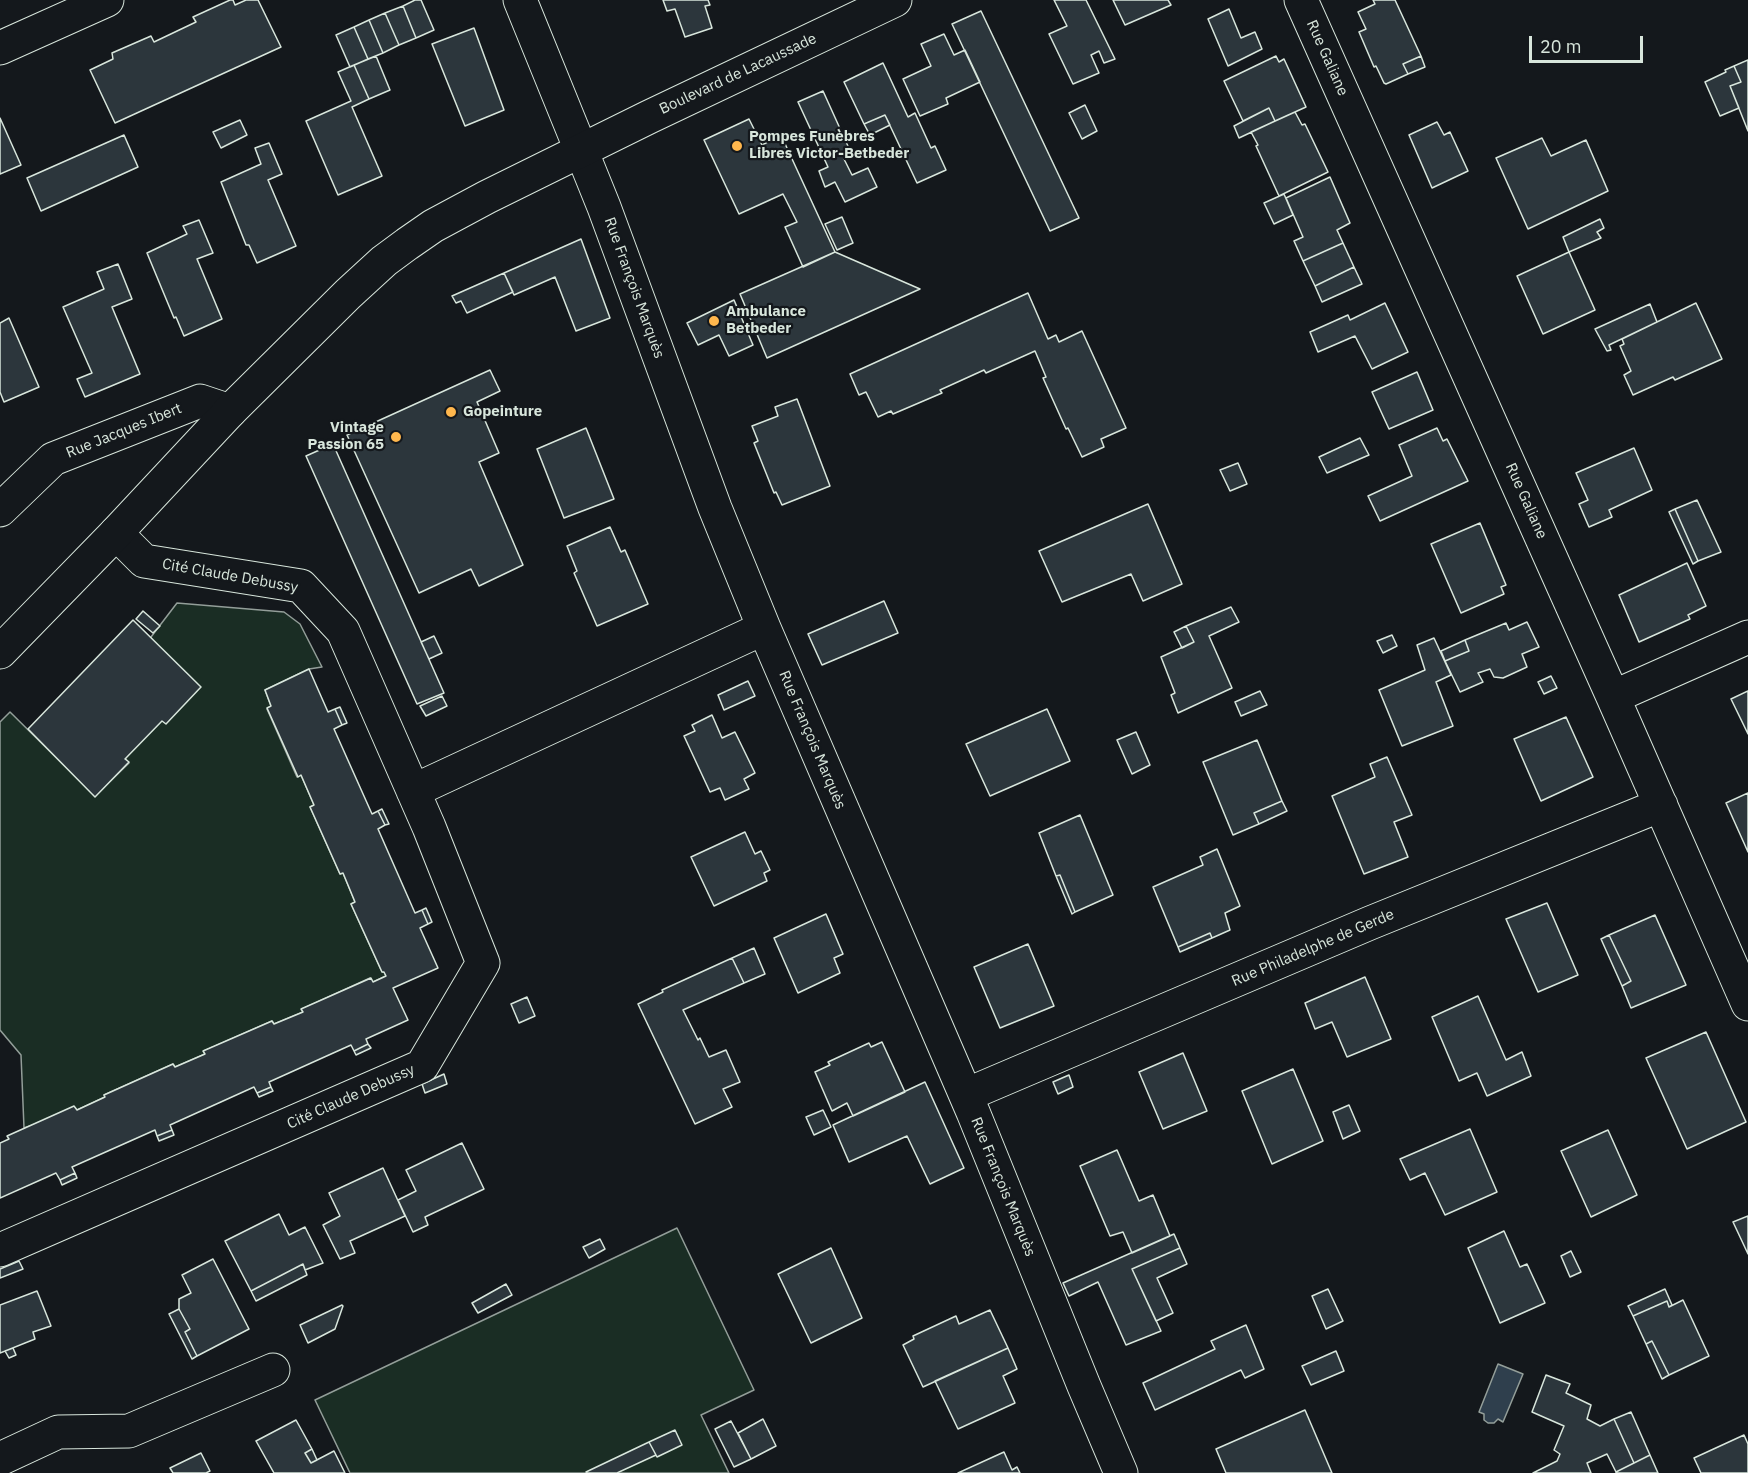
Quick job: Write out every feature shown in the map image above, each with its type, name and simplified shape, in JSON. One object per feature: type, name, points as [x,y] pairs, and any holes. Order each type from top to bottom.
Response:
[{"type":"street","points":[[0,48],[107,0]]},
{"type":"street","name":"Rue François Marquès","points":[[520,0],[604,207],[715,508],[764,628],[966,1095],[1121,1473]]},
{"type":"street","name":"Boulevard de Lacaussade","points":[[0,652],[230,411],[348,294],[384,261],[407,244],[461,210],[581,150],[895,0]]},
{"type":"street","name":"Rue Galiane","points":[[1300,0],[1661,804],[1748,1004]]},
{"type":"street","name":"Rue Jacques Ibert","points":[[0,510],[53,459],[201,401],[230,411]]},
{"type":"street","name":"Cité Claude Debussy","points":[[0,1250],[422,1066],[483,963],[413,791],[343,632],[301,586],[144,561],[116,533]]},
{"type":"street","points":[[413,791],[764,628]]},
{"type":"street","points":[[1613,697],[1748,637]]},
{"type":"street","name":"Rue Philadelphe de Gerde","points":[[966,1095],[1370,923],[1661,804]]},
{"type":"street","points":[[0,1459],[58,1432],[129,1431],[273,1370]]},
{"type":"green space","points":[[177,603],[284,612],[300,624],[322,667],[309,669],[265,690],[271,706],[267,709],[297,777],[301,775],[314,805],[310,807],[355,902],[351,904],[382,972],[386,976],[373,982],[370,978],[302,1009],[303,1012],[274,1024],[272,1021],[204,1051],[205,1054],[175,1067],[173,1064],[104,1095],[105,1097],[77,1110],[24,1128],[21,1055],[0,1030],[0,722],[10,712],[95,796],[129,763],[125,758],[151,637]]},
{"type":"green space","points":[[677,1228],[754,1390],[701,1415],[729,1473],[350,1473],[315,1400]]},
{"type":"water","points":[[1498,1364],[1523,1374],[1503,1422],[1498,1419],[1494,1423],[1488,1423],[1484,1420],[1484,1414],[1479,1412]]},
{"type":"building","points":[[233,0],[235,5],[246,0],[258,0],[281,47],[115,123],[90,70],[113,59],[112,53],[151,36],[154,42],[196,22],[193,17]]},
{"type":"building","points":[[415,0],[421,0],[434,30],[416,38],[403,6]]},
{"type":"building","points":[[663,0],[708,0],[710,5],[705,6],[712,28],[685,37],[675,9],[667,11]]},
{"type":"building","points":[[1054,0],[1086,0],[1115,59],[1104,63],[1099,51],[1091,55],[1099,73],[1073,84],[1049,34],[1067,26]]},
{"type":"building","points":[[1113,0],[1168,0],[1171,5],[1125,25]]},
{"type":"building","points":[[1373,0],[1395,0],[1421,56],[1403,64],[1408,74],[1386,84],[1376,66],[1374,67],[1359,32],[1366,29],[1358,12],[1375,4]]},
{"type":"building","points":[[403,6],[416,38],[399,45],[385,13]]},
{"type":"building","points":[[1229,9],[1241,38],[1255,32],[1262,49],[1228,66],[1208,19]]},
{"type":"building","points":[[981,11],[1079,218],[1050,231],[952,24]]},
{"type":"building","points":[[385,13],[399,45],[383,53],[369,20]]},
{"type":"building","points":[[369,20],[383,53],[368,59],[354,27]]},
{"type":"building","points":[[354,27],[368,59],[350,67],[336,35]]},
{"type":"building","points":[[474,28],[504,110],[465,126],[432,44]]},
{"type":"building","points":[[944,34],[954,55],[965,50],[980,82],[946,98],[948,104],[920,116],[903,79],[931,66],[921,44]]},
{"type":"building","points":[[376,56],[390,90],[369,99],[354,65]]},
{"type":"building","points":[[1276,56],[1279,62],[1284,59],[1306,107],[1275,121],[1269,108],[1243,121],[1224,81]]},
{"type":"building","points":[[1421,56],[1425,67],[1408,74],[1403,64]]},
{"type":"building","points":[[1748,60],[1748,131],[1730,86],[1741,82],[1734,66]]},
{"type":"building","points":[[883,63],[908,117],[915,113],[931,148],[935,146],[946,170],[917,183],[885,115],[864,124],[844,82]]},
{"type":"building","points":[[354,65],[369,99],[352,107],[382,176],[338,195],[306,121],[351,101],[338,72]]},
{"type":"building","points":[[1734,66],[1741,82],[1730,86],[1739,108],[1720,116],[1705,82]]},
{"type":"building","points":[[823,91],[852,155],[844,159],[852,175],[868,168],[877,187],[845,202],[835,182],[825,187],[819,171],[828,167],[798,102]]},
{"type":"building","points":[[1085,105],[1097,131],[1082,139],[1069,113]]},
{"type":"building","points":[[1269,108],[1275,121],[1239,138],[1234,126]]},
{"type":"building","points":[[1295,112],[1302,125],[1305,124],[1328,172],[1279,196],[1251,132]]},
{"type":"building","points":[[885,115],[890,125],[870,135],[864,124]]},
{"type":"building","points":[[0,118],[21,165],[0,174]]},
{"type":"building","points":[[749,119],[762,145],[781,135],[835,252],[803,267],[785,227],[797,222],[783,194],[739,214],[704,140]]},
{"type":"building","points":[[240,120],[247,135],[221,148],[213,132]]},
{"type":"building","points":[[1437,122],[1444,135],[1450,132],[1468,171],[1432,188],[1409,135]]},
{"type":"building","points":[[124,135],[138,167],[41,211],[27,178]]},
{"type":"building","points":[[1542,138],[1551,156],[1586,140],[1608,191],[1528,229],[1496,158]]},
{"type":"building","points":[[269,143],[282,174],[268,180],[296,246],[257,263],[249,245],[246,245],[221,182],[261,164],[255,148]]},
{"type":"building","points":[[1330,177],[1350,223],[1337,230],[1343,243],[1303,261],[1294,241],[1303,237],[1286,198]]},
{"type":"building","points":[[1284,194],[1293,215],[1274,224],[1264,203]]},
{"type":"building","points":[[842,217],[853,243],[837,250],[825,224]]},
{"type":"building","points":[[1600,219],[1604,228],[1597,232],[1601,238],[1569,252],[1563,237]]},
{"type":"building","points":[[199,220],[213,253],[197,259],[222,319],[184,336],[176,317],[174,318],[147,253],[187,234],[183,226]]},
{"type":"building","points":[[581,239],[610,318],[576,331],[555,277],[514,295],[504,273]]},
{"type":"building","points":[[1343,243],[1354,267],[1315,286],[1303,261]]},
{"type":"building","points":[[835,252],[920,289],[767,358],[740,294]]},
{"type":"building","points":[[1569,252],[1595,310],[1543,334],[1517,276]]},
{"type":"building","points":[[118,264],[132,299],[112,307],[140,374],[85,397],[77,379],[92,373],[63,307],[104,289],[97,272]]},
{"type":"building","points":[[1354,267],[1362,284],[1322,302],[1315,286]]},
{"type":"building","points":[[504,273],[513,292],[467,313],[461,301],[456,303],[452,296]]},
{"type":"building","points":[[1028,293],[1048,339],[1056,335],[1059,342],[1082,331],[1126,428],[1101,439],[1104,447],[1082,457],[1068,428],[1066,429],[1043,378],[1046,377],[1035,351],[986,373],[984,370],[940,390],[942,393],[893,414],[891,411],[878,417],[866,392],[859,395],[850,374]]},
{"type":"building","points":[[734,300],[753,345],[729,356],[719,335],[698,345],[687,323]]},
{"type":"building","points":[[1385,303],[1408,352],[1372,369],[1355,336],[1318,352],[1310,332],[1348,315],[1350,320]]},
{"type":"building","points":[[1696,303],[1722,359],[1675,380],[1673,377],[1633,395],[1624,375],[1631,371],[1620,346],[1624,344],[1622,339]]},
{"type":"building","points":[[1650,304],[1657,322],[1609,345],[1611,350],[1607,351],[1595,329]]},
{"type":"building","points":[[9,318],[39,387],[4,402],[0,392],[0,323]]},
{"type":"building","points":[[490,370],[500,391],[477,402],[499,453],[479,462],[523,565],[479,586],[471,569],[419,593],[347,435]]},
{"type":"building","points":[[1417,372],[1433,410],[1389,429],[1372,392]]},
{"type":"building","points":[[797,399],[830,486],[782,505],[776,492],[774,493],[754,443],[758,441],[752,426],[778,416],[775,407]]},
{"type":"building","points":[[586,428],[614,499],[564,518],[537,449]]},
{"type":"building","points":[[1437,428],[1443,441],[1447,439],[1468,481],[1380,521],[1368,496],[1412,476],[1399,445]]},
{"type":"building","points":[[1360,438],[1369,455],[1327,473],[1319,457]]},
{"type":"building","points":[[333,444],[444,693],[417,704],[306,456]]},
{"type":"building","points":[[1634,448],[1652,490],[1609,510],[1612,517],[1589,527],[1579,504],[1588,500],[1576,473]]},
{"type":"building","points":[[1238,463],[1247,484],[1230,491],[1220,470]]},
{"type":"building","points":[[1697,500],[1721,552],[1698,561],[1675,509]]},
{"type":"building","points":[[1148,504],[1182,584],[1143,601],[1131,574],[1062,602],[1039,551]]},
{"type":"building","points":[[1675,509],[1698,561],[1693,564],[1669,512]]},
{"type":"building","points":[[1480,523],[1506,585],[1501,587],[1504,594],[1461,613],[1431,544]]},
{"type":"building","points":[[610,527],[621,552],[625,550],[648,604],[597,626],[574,573],[577,571],[567,546]]},
{"type":"building","points":[[1687,563],[1706,606],[1688,615],[1690,619],[1639,642],[1619,595]]},
{"type":"building","points":[[884,601],[898,633],[822,665],[808,634]]},
{"type":"building","points":[[1231,607],[1239,622],[1209,636],[1232,688],[1178,713],[1171,695],[1175,693],[1161,657],[1194,642],[1186,626]]},
{"type":"building","points":[[143,611],[160,626],[153,633],[136,619]]},
{"type":"building","points":[[133,620],[201,687],[166,724],[162,721],[125,759],[129,762],[95,797],[28,729]]},
{"type":"building","points":[[1527,622],[1539,647],[1522,654],[1527,667],[1503,678],[1494,677],[1490,669],[1478,673],[1483,682],[1460,692],[1445,661],[1469,651],[1465,640],[1506,623],[1509,630]]},
{"type":"building","points":[[1186,626],[1194,642],[1182,648],[1174,632]]},
{"type":"building","points":[[1392,635],[1397,646],[1383,653],[1377,641]]},
{"type":"building","points":[[434,636],[442,653],[429,659],[421,642]]},
{"type":"building","points":[[1434,638],[1451,675],[1436,682],[1453,726],[1402,746],[1379,690],[1425,670],[1417,645]]},
{"type":"building","points":[[1465,640],[1469,651],[1445,661],[1441,651]]},
{"type":"building","points":[[309,669],[328,712],[335,709],[342,725],[334,729],[372,814],[378,811],[385,825],[378,829],[415,913],[422,910],[428,924],[420,928],[438,968],[393,988],[408,1020],[366,1039],[368,1044],[354,1051],[351,1045],[269,1082],[271,1087],[257,1093],[254,1087],[170,1125],[172,1130],[157,1136],[155,1130],[72,1167],[75,1173],[60,1180],[56,1173],[0,1198],[0,1143],[9,1139],[7,1136],[74,1106],[77,1110],[105,1097],[104,1095],[173,1064],[175,1067],[205,1054],[203,1051],[272,1021],[274,1024],[303,1012],[301,1009],[371,978],[373,982],[386,976],[382,972],[351,904],[355,902],[310,807],[314,805],[301,775],[298,777],[267,708],[271,706],[265,690]]},
{"type":"building","points":[[1551,676],[1557,688],[1544,694],[1538,682]]},
{"type":"building","points":[[748,681],[755,696],[724,710],[718,695]]},
{"type":"building","points":[[1260,691],[1267,705],[1241,716],[1235,702]]},
{"type":"building","points":[[1748,691],[1748,734],[1731,699]]},
{"type":"building","points":[[442,696],[447,706],[426,716],[420,706]]},
{"type":"building","points":[[340,707],[347,723],[342,725],[335,709]]},
{"type":"building","points":[[1047,709],[1070,761],[990,796],[966,744]]},
{"type":"building","points":[[712,715],[722,738],[735,732],[755,773],[744,779],[749,789],[725,800],[720,788],[710,792],[684,736],[695,731],[692,725]]},
{"type":"building","points":[[1566,717],[1593,777],[1541,801],[1514,739]]},
{"type":"building","points":[[1136,732],[1150,765],[1132,774],[1117,740]]},
{"type":"building","points":[[1257,740],[1282,801],[1254,813],[1259,824],[1233,835],[1203,762]]},
{"type":"building","points":[[1387,757],[1412,815],[1394,822],[1408,857],[1364,874],[1332,796],[1375,777],[1370,764]]},
{"type":"building","points":[[1748,793],[1748,852],[1726,803]]},
{"type":"building","points":[[1282,801],[1287,811],[1259,824],[1254,813]]},
{"type":"building","points":[[382,809],[389,824],[385,825],[378,811]]},
{"type":"building","points":[[1080,815],[1113,895],[1075,912],[1060,875],[1056,876],[1039,833]]},
{"type":"building","points":[[745,832],[755,854],[761,851],[770,870],[764,873],[767,881],[714,906],[691,857]]},
{"type":"building","points":[[1217,849],[1240,906],[1225,913],[1230,930],[1212,938],[1210,933],[1178,947],[1153,887],[1203,865],[1200,857]]},
{"type":"building","points":[[1060,875],[1075,912],[1072,914],[1056,876]]},
{"type":"building","points":[[1547,903],[1578,975],[1538,992],[1506,919]]},
{"type":"building","points":[[426,908],[432,922],[428,924],[422,910]]},
{"type":"building","points":[[826,914],[843,954],[834,958],[840,973],[798,993],[774,938]]},
{"type":"building","points":[[1655,915],[1686,985],[1631,1008],[1622,986],[1631,981],[1609,935]]},
{"type":"building","points":[[1210,933],[1212,938],[1180,952],[1178,947]]},
{"type":"building","points":[[1609,935],[1631,981],[1622,986],[1601,939]]},
{"type":"building","points":[[1028,944],[1054,1006],[1000,1028],[974,967]]},
{"type":"building","points":[[754,948],[765,974],[744,983],[732,958]]},
{"type":"building","points":[[732,958],[744,983],[683,1010],[709,1057],[726,1050],[740,1082],[723,1089],[732,1107],[695,1124],[638,1004],[663,992],[662,990]]},
{"type":"building","points":[[1365,977],[1391,1039],[1347,1057],[1332,1022],[1315,1029],[1305,1003]]},
{"type":"building","points":[[1478,996],[1506,1060],[1522,1052],[1531,1076],[1487,1096],[1477,1073],[1459,1081],[1432,1017]]},
{"type":"building","points":[[527,997],[535,1016],[519,1023],[511,1004]]},
{"type":"building","points":[[1706,1032],[1746,1122],[1687,1149],[1646,1058]]},
{"type":"building","points":[[882,1042],[905,1092],[853,1116],[847,1103],[832,1111],[815,1072],[830,1065],[828,1062],[869,1043],[871,1047]]},
{"type":"building","points":[[368,1044],[371,1048],[356,1055],[354,1051]]},
{"type":"building","points":[[1183,1053],[1207,1111],[1163,1129],[1139,1072]]},
{"type":"building","points":[[1293,1069],[1323,1141],[1272,1164],[1242,1091]]},
{"type":"building","points":[[444,1074],[447,1084],[425,1093],[422,1084]]},
{"type":"building","points":[[1069,1075],[1073,1087],[1058,1094],[1053,1082]]},
{"type":"building","points":[[925,1082],[964,1168],[930,1184],[907,1136],[849,1162],[833,1125]]},
{"type":"building","points":[[271,1087],[273,1091],[259,1097],[257,1093]]},
{"type":"building","points":[[1349,1105],[1360,1131],[1343,1139],[1333,1112]]},
{"type":"building","points":[[823,1110],[831,1127],[814,1135],[806,1117]]},
{"type":"building","points":[[1470,1129],[1497,1192],[1445,1215],[1425,1173],[1410,1180],[1400,1159]]},
{"type":"building","points":[[172,1130],[174,1135],[159,1141],[157,1136]]},
{"type":"building","points":[[1608,1130],[1637,1195],[1591,1217],[1561,1151]]},
{"type":"building","points":[[462,1143],[484,1189],[425,1217],[428,1225],[413,1232],[398,1200],[416,1191],[406,1170]]},
{"type":"building","points":[[1117,1150],[1139,1201],[1153,1195],[1170,1236],[1132,1253],[1123,1232],[1110,1236],[1080,1166]]},
{"type":"building","points":[[383,1168],[405,1216],[350,1241],[355,1253],[340,1259],[323,1225],[340,1216],[329,1193]]},
{"type":"building","points":[[75,1173],[77,1178],[62,1185],[60,1180]]},
{"type":"building","points":[[279,1214],[289,1235],[305,1227],[323,1263],[305,1270],[303,1264],[251,1291],[225,1241]]},
{"type":"building","points":[[1748,1216],[1748,1254],[1733,1222]]},
{"type":"building","points":[[1504,1231],[1520,1267],[1527,1264],[1545,1303],[1500,1323],[1468,1248]]},
{"type":"building","points":[[1174,1234],[1180,1248],[1132,1269],[1161,1331],[1126,1345],[1098,1282],[1069,1296],[1063,1283]]},
{"type":"building","points":[[600,1239],[605,1249],[589,1258],[583,1247]]},
{"type":"building","points":[[831,1248],[862,1318],[811,1343],[778,1274]]},
{"type":"building","points":[[1180,1248],[1187,1264],[1157,1278],[1173,1313],[1156,1321],[1132,1269]]},
{"type":"building","points":[[1571,1251],[1581,1272],[1570,1277],[1561,1256]]},
{"type":"building","points":[[213,1259],[249,1329],[197,1356],[185,1332],[190,1329],[179,1309],[179,1299],[191,1293],[182,1275]]},
{"type":"building","points":[[19,1261],[23,1269],[0,1278],[0,1269]]},
{"type":"building","points":[[303,1264],[307,1275],[256,1301],[251,1291]]},
{"type":"building","points":[[506,1284],[512,1295],[478,1313],[472,1303]]},
{"type":"building","points":[[1328,1289],[1343,1321],[1326,1329],[1312,1296]]},
{"type":"building","points":[[1665,1289],[1672,1305],[1669,1307],[1667,1301],[1633,1316],[1628,1306]]},
{"type":"building","points":[[37,1291],[51,1326],[33,1332],[35,1339],[0,1353],[0,1305]]},
{"type":"building","points":[[1683,1300],[1709,1356],[1669,1375],[1652,1341],[1646,1344],[1633,1316],[1667,1301],[1669,1307]]},
{"type":"building","points":[[342,1305],[335,1329],[308,1343],[300,1325]]},
{"type":"building","points":[[179,1309],[190,1329],[185,1332],[197,1356],[192,1359],[169,1314]]},
{"type":"building","points":[[990,1310],[1008,1348],[923,1387],[903,1345],[914,1339],[913,1336],[956,1316],[959,1324]]},
{"type":"building","points":[[1246,1325],[1264,1369],[1245,1378],[1241,1370],[1155,1410],[1143,1383],[1215,1349],[1211,1341]]},
{"type":"building","points":[[1652,1341],[1669,1375],[1662,1379],[1646,1344]]},
{"type":"building","points":[[13,1348],[16,1355],[9,1358],[5,1351]]},
{"type":"building","points":[[1008,1348],[1017,1369],[1003,1376],[1015,1403],[958,1429],[935,1381]]},
{"type":"building","points":[[1336,1351],[1344,1371],[1311,1385],[1302,1366]]},
{"type":"building","points":[[1546,1375],[1570,1384],[1566,1393],[1591,1405],[1587,1419],[1600,1426],[1614,1419],[1634,1463],[1616,1472],[1607,1454],[1587,1463],[1591,1473],[1533,1473],[1557,1461],[1560,1454],[1554,1450],[1564,1426],[1532,1412]]},
{"type":"building","points":[[1305,1410],[1332,1473],[1226,1473],[1216,1449]]},
{"type":"building","points":[[1631,1412],[1650,1455],[1634,1463],[1614,1419]]},
{"type":"building","points":[[763,1419],[776,1446],[751,1459],[738,1433]]},
{"type":"building","points":[[296,1420],[312,1449],[305,1453],[311,1463],[334,1451],[345,1473],[274,1473],[256,1441]]},
{"type":"building","points":[[731,1421],[751,1459],[734,1467],[715,1429]]},
{"type":"building","points":[[675,1430],[682,1445],[657,1457],[649,1442]]},
{"type":"building","points":[[1744,1435],[1748,1444],[1748,1473],[1701,1473],[1694,1458]]},
{"type":"building","points":[[649,1442],[656,1455],[617,1473],[586,1472]]},
{"type":"building","points":[[312,1449],[317,1460],[311,1463],[305,1453]]},
{"type":"building","points":[[1004,1452],[1012,1470],[1017,1467],[1020,1473],[958,1473]]},
{"type":"building","points":[[201,1453],[210,1471],[206,1473],[173,1473],[170,1468]]},
{"type":"building","points":[[1650,1455],[1658,1473],[1616,1473],[1616,1472]]},
{"type":"place","name":"Pompes Funèbres Libres Victor-Betbeder","points":[[737,146]]},
{"type":"place","name":"Ambulance Betbeder","points":[[714,321]]},
{"type":"place","name":"Gopeinture","points":[[451,412]]},
{"type":"place","name":"Vintage Passion 65","points":[[396,437]]}]
